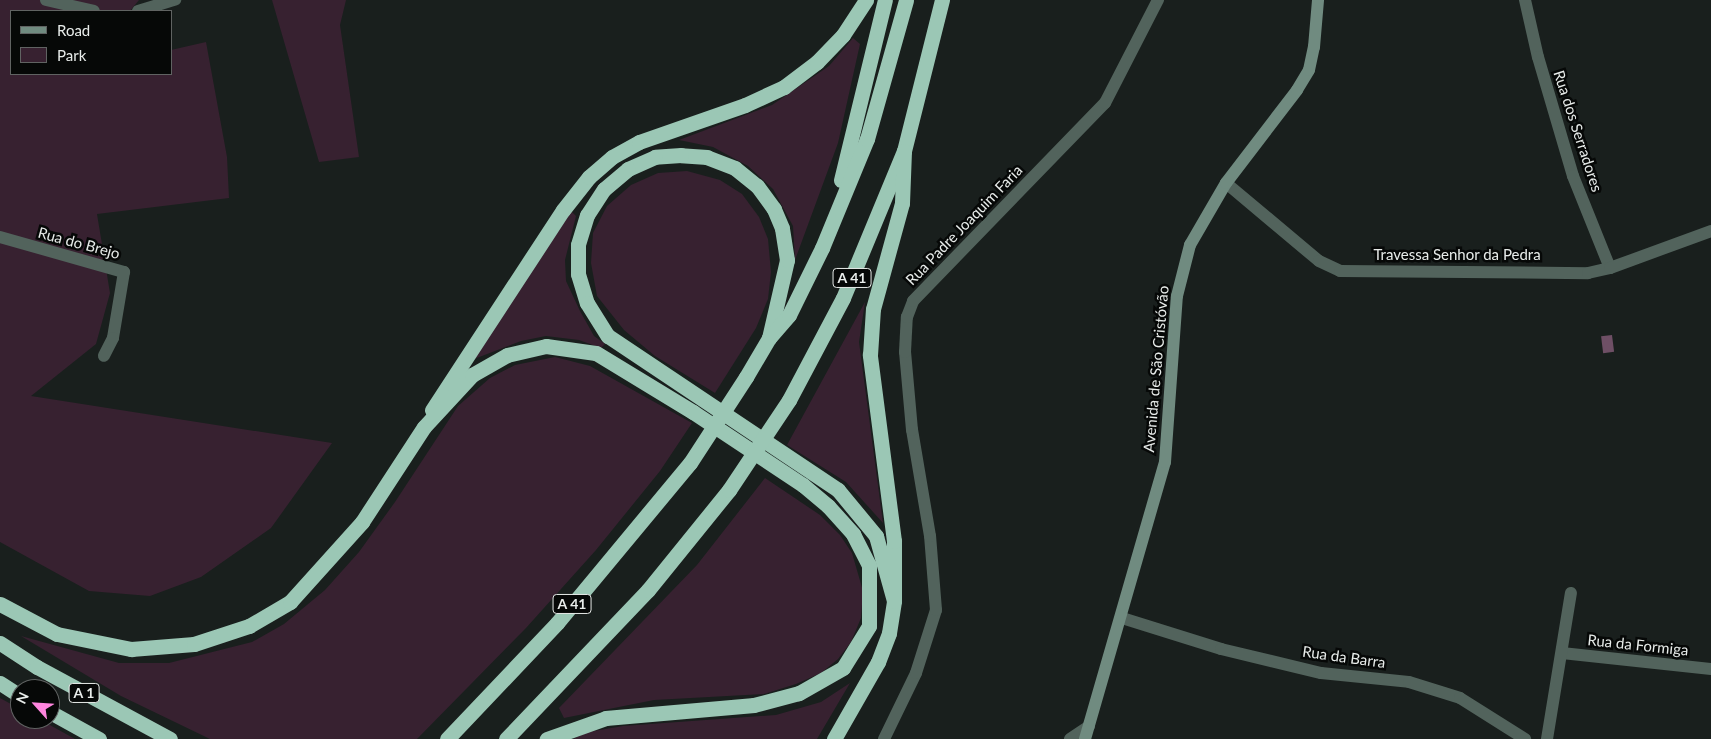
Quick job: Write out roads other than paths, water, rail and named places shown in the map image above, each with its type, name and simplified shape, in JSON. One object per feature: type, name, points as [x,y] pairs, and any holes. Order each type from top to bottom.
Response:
[{"type":"highway","points":[[0,604],[57,634],[131,649],[194,644],[249,626],[290,602],[362,522],[424,427],[437,398],[589,177],[612,157],[639,142],[745,105],[784,87],[817,62],[843,36],[866,0]]},
{"type":"highway","name":"A 41","points":[[834,213],[885,0]]},
{"type":"highway","name":"A 41","points":[[447,739],[557,622],[690,463],[769,338],[789,315],[822,248],[834,213],[867,139],[906,0]]},
{"type":"highway","name":"A 41","points":[[506,739],[648,590],[728,490],[788,400],[848,289],[904,151],[942,0]]},
{"type":"highway","points":[[834,739],[878,662],[889,633],[894,601],[894,541],[870,355],[873,309],[902,203],[904,151]]},
{"type":"highway","points":[[769,338],[787,260],[782,228],[774,209],[757,186],[735,168],[707,157],[681,155],[655,157],[628,169],[604,189],[587,215],[578,245],[578,274],[587,303],[608,336],[838,490],[876,536],[894,601]]},
{"type":"highway","points":[[424,427],[472,375],[506,355],[546,346],[596,353],[804,485],[853,534],[870,565],[869,626],[843,668],[799,693],[754,705],[606,718],[547,739]]},
{"type":"highway","name":"A 1","points":[[0,643],[38,667],[170,739]]},
{"type":"highway","name":"A 1","points":[[60,718],[99,739]]},
{"type":"main road","name":"Avenida de São Cristóvão","points":[[1085,739],[1122,618],[1165,462],[1177,296],[1190,245],[1226,183],[1298,90],[1309,70],[1318,0]]},
{"type":"street","points":[[46,0],[90,10]]},
{"type":"street","points":[[141,10],[175,0]]},
{"type":"street","name":"Rua Padre Joaquim Faria","points":[[884,739],[916,673],[936,610],[930,536],[912,430],[905,352],[907,317],[913,302],[1105,103],[1158,0]]},
{"type":"street","name":"Rua dos Serradores","points":[[1525,0],[1538,57],[1573,176],[1610,268]]},
{"type":"street","name":"Travessa Senhor da Pedra","points":[[1226,183],[1319,261],[1340,271],[1588,272],[1610,268],[1711,231]]},
{"type":"street","name":"Rua do Brejo","points":[[0,237],[124,272],[113,338],[104,356]]},
{"type":"street","points":[[1547,739],[1571,593]]},
{"type":"street","name":"Rua da Barra","points":[[1122,618],[1221,648],[1321,673],[1409,682],[1460,698],[1525,739]]},
{"type":"street","name":"Rua da Formiga","points":[[1562,653],[1711,669]]},
{"type":"street","points":[[1070,739],[1090,726]]}]
